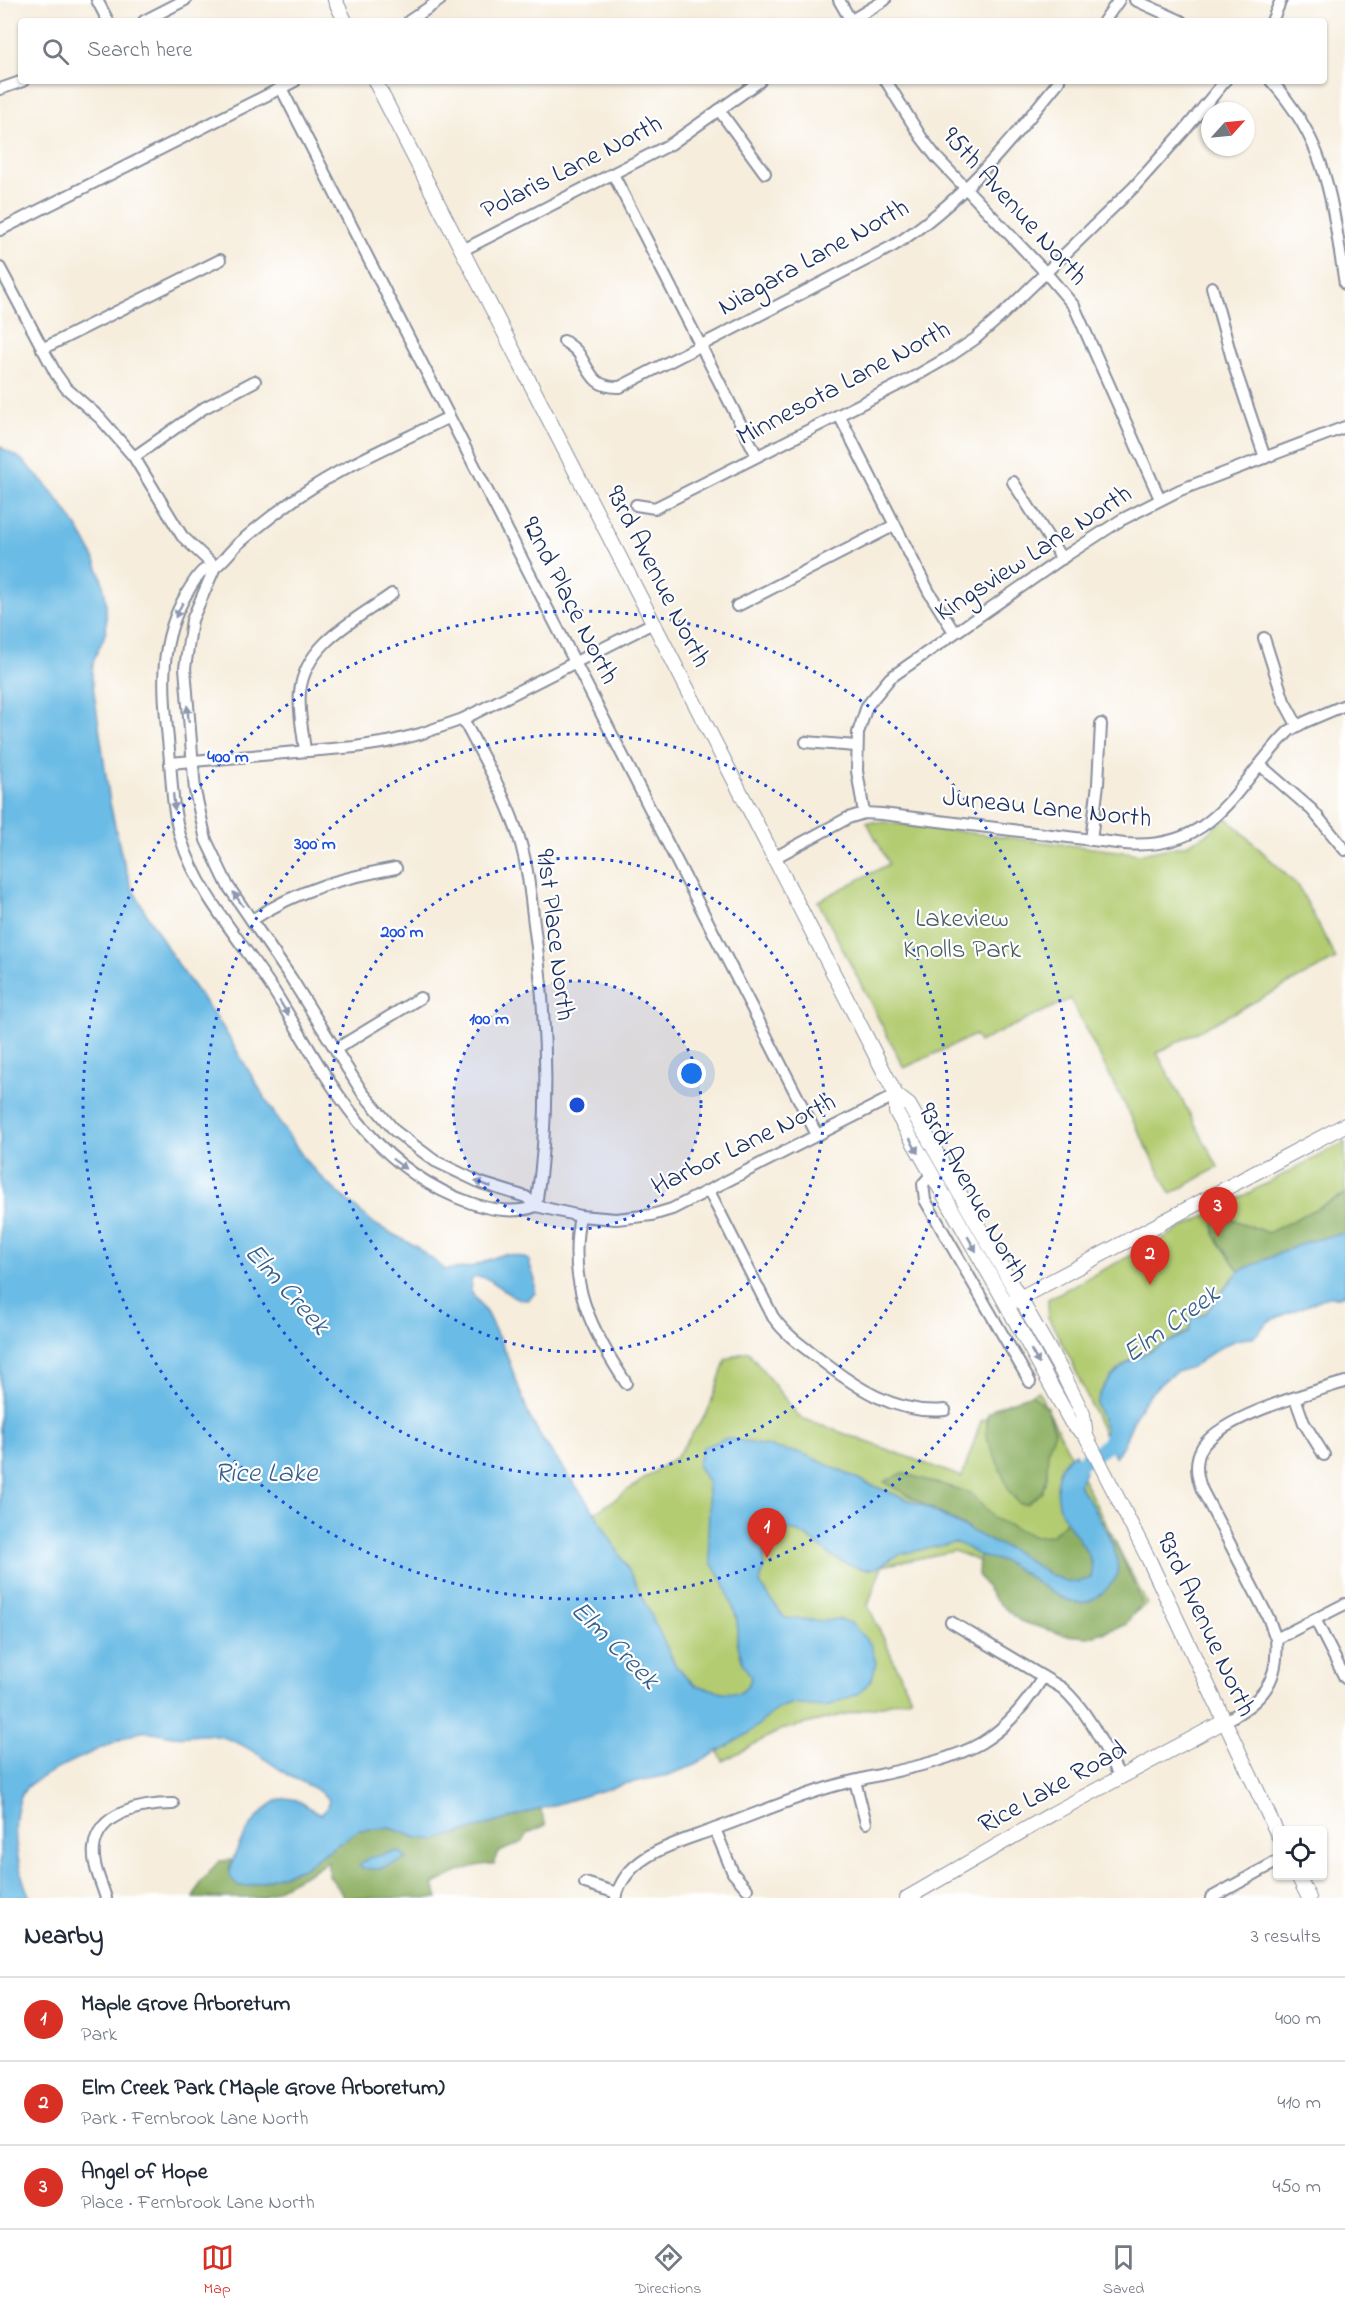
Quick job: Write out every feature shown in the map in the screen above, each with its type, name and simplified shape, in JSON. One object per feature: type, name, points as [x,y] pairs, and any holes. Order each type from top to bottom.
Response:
[{"type":"main road","points":[[335,0],[344,18]]},
{"type":"main road","name":"93rd Avenue North","points":[[377,84],[896,1095],[909,1105],[1021,1298],[1083,1414],[1086,1436],[1149,1560],[1274,1826]]},
{"type":"main road","name":"93rd Avenue North","points":[[896,1095],[896,1112],[931,1175],[1007,1305],[1071,1422],[1086,1436]]},
{"type":"main road","points":[[1007,1305],[1345,1125]]},
{"type":"main road","name":"Rice Lake Road","points":[[907,1898],[1120,1777],[1223,1722]]},
{"type":"main road","points":[[1300,1880],[1309,1898]]},
{"type":"street","points":[[97,0],[106,18]]},
{"type":"street","points":[[150,18],[185,0]]},
{"type":"street","points":[[413,18],[440,0]]},
{"type":"street","points":[[839,0],[849,18]]},
{"type":"street","points":[[856,18],[885,0]]},
{"type":"street","points":[[1106,18],[1119,0]]},
{"type":"street","points":[[1135,0],[1174,18]]},
{"type":"street","points":[[1273,18],[1281,0]]},
{"type":"street","points":[[0,89],[18,83]]},
{"type":"street","points":[[0,230],[289,84]]},
{"type":"street","name":"Polaris Lane North","points":[[463,250],[670,144],[756,84]]},
{"type":"street","name":"95th Avenue North","points":[[888,84],[921,137],[1074,306],[1160,499]]},
{"type":"street","name":"Niagara Lane North","points":[[564,341],[577,351],[595,380],[602,385],[611,387],[628,384],[893,246],[926,224],[966,188],[996,158],[1057,84]]},
{"type":"street","name":"Minnesota Lane North","points":[[636,505],[655,508],[939,363],[975,339],[1134,187],[1223,84]]},
{"type":"street","points":[[1273,84],[1298,114],[1321,162],[1332,198],[1345,284]]},
{"type":"street","name":"92nd Place North","points":[[280,88],[817,1135]]},
{"type":"street","points":[[720,110],[765,173]]},
{"type":"street","points":[[613,174],[757,456]]},
{"type":"street","points":[[42,349],[220,260]]},
{"type":"street","points":[[0,268],[42,349],[66,388],[100,418],[134,458],[182,536],[215,567]]},
{"type":"street","points":[[1212,287],[1234,366],[1265,458]]},
{"type":"street","points":[[134,458],[204,408],[255,381]]},
{"type":"street","points":[[839,415],[929,592],[954,632]]},
{"type":"street","points":[[215,567],[203,571],[188,591],[173,621],[165,648],[164,695],[177,825],[197,877],[273,990],[352,1116],[379,1146],[419,1178],[454,1197],[477,1205],[525,1211],[536,1206],[526,1197],[458,1174],[412,1145],[386,1122],[369,1102],[291,978],[222,875],[206,840],[199,815],[192,761],[185,668],[187,643],[192,620],[215,567],[237,545],[303,494],[336,474],[449,417]]},
{"type":"street","name":"Kingsview Lane North","points":[[864,813],[857,771],[856,746],[863,714],[882,686],[898,672],[1062,558],[1160,499],[1345,428]]},
{"type":"street","points":[[1013,482],[1062,558]]},
{"type":"street","points":[[737,606],[895,525]]},
{"type":"street","points":[[305,752],[300,692],[310,661],[319,648],[332,637],[392,594]]},
{"type":"street","points":[[170,763],[305,752],[388,742],[434,730],[463,719],[653,623]]},
{"type":"street","points":[[1264,638],[1284,701],[1297,725]]},
{"type":"street","name":"Juneau Lane North","points":[[774,858],[848,818],[864,813],[1091,840],[1152,845],[1171,842],[1196,832],[1226,808],[1282,738],[1297,725],[1345,705]]},
{"type":"street","name":"91st Place North","points":[[463,719],[515,825],[528,879],[543,995],[544,1029],[544,1141],[536,1206]]},
{"type":"street","points":[[1091,840],[1098,784],[1101,724]]},
{"type":"street","points":[[806,742],[856,746]]},
{"type":"street","points":[[1260,765],[1312,810],[1345,850]]},
{"type":"street","points":[[252,920],[304,891],[357,875],[396,868]]},
{"type":"street","points":[[273,990],[291,978]]},
{"type":"street","points":[[336,1049],[420,998]]},
{"type":"street","name":"Harbor Lane North","points":[[536,1206],[580,1216],[616,1219],[652,1215],[672,1209],[896,1095]]},
{"type":"street","points":[[931,1175],[923,1184],[925,1200],[1030,1382]]},
{"type":"street","points":[[709,1191],[773,1317],[783,1329],[826,1364],[872,1395],[918,1411],[945,1410]]},
{"type":"street","points":[[580,1216],[575,1257],[581,1297],[596,1334],[626,1383]]},
{"type":"street","points":[[990,1314],[1007,1305]]},
{"type":"street","points":[[1223,1722],[1249,1707],[1270,1682],[1277,1664],[1276,1639],[1268,1617],[1198,1480],[1197,1460],[1204,1445],[1232,1424],[1268,1407],[1345,1382]]},
{"type":"street","points":[[1294,1398],[1304,1423],[1324,1455]]},
{"type":"street","points":[[1276,1639],[1345,1604]]},
{"type":"street","points":[[1315,1619],[1345,1678]]},
{"type":"street","points":[[951,1622],[1062,1688],[1077,1701],[1095,1729],[1120,1777]]},
{"type":"street","points":[[585,1883],[617,1896],[626,1875],[649,1856],[789,1800],[953,1755],[980,1744],[1004,1727],[1016,1715],[1043,1677]]},
{"type":"street","points":[[855,1781],[866,1823]]},
{"type":"street","points":[[106,1898],[94,1859],[96,1839],[101,1829],[116,1816],[131,1810],[152,1804],[173,1804]]},
{"type":"street","points":[[715,1829],[733,1873],[747,1889]]},
{"type":"street","points":[[1211,1898],[1273,1864]]},
{"type":"green space","name":"Lakeview Knolls Park","points":[[1226,817],[1299,887],[1336,959],[1157,1053],[1218,1167],[1171,1194],[1070,999],[979,1042],[975,1035],[904,1068],[818,901],[889,864],[867,822],[883,822],[1141,854],[1186,845],[1207,834]]},
{"type":"green space","points":[[1345,1142],[1345,1233],[1306,1242],[1231,1279],[1205,1314],[1189,1325],[1189,1331],[1136,1357],[1119,1369],[1112,1380],[1106,1431],[1103,1433],[1070,1358],[1048,1317],[1048,1299]]},
{"type":"green space","points":[[1345,1194],[1345,1233],[1306,1242],[1239,1271],[1215,1236],[1214,1220],[1227,1217],[1268,1233]]},
{"type":"green space","points":[[748,1351],[799,1417],[962,1477],[981,1421],[1038,1391],[1147,1604],[1104,1634],[1030,1587],[991,1566],[954,1551],[882,1566],[868,1605],[911,1698],[781,1730],[723,1761],[643,1611],[595,1513],[677,1456],[708,1411],[726,1359]]},
{"type":"green space","points":[[1031,1394],[1047,1407],[1055,1432],[1048,1449],[1047,1475],[1042,1492],[1027,1504],[1020,1504],[1010,1493],[987,1437],[987,1415],[995,1408]]},
{"type":"green space","points":[[902,1473],[971,1493],[995,1519],[1033,1536],[1053,1535],[1068,1518],[1111,1532],[1142,1603],[1125,1625],[1089,1637],[1064,1635],[1020,1621],[995,1600],[978,1575],[979,1556],[969,1529],[884,1482]]},
{"type":"green space","points":[[540,1808],[546,1825],[528,1833],[523,1842],[499,1852],[494,1864],[470,1868],[434,1884],[438,1898],[345,1898],[328,1874],[328,1862],[261,1898],[194,1898],[201,1882],[219,1861],[233,1860],[229,1868],[249,1886],[303,1868],[359,1830],[391,1828],[417,1838],[459,1834]]},
{"type":"water","name":"Rice Lake","points":[[0,446],[23,461],[66,510],[90,550],[99,571],[104,591],[106,626],[94,659],[92,678],[110,803],[131,886],[176,962],[222,1026],[281,1125],[306,1161],[327,1183],[376,1225],[415,1246],[446,1270],[471,1267],[505,1254],[528,1259],[535,1280],[535,1293],[528,1300],[511,1295],[486,1278],[472,1278],[470,1290],[487,1314],[506,1353],[530,1418],[595,1513],[629,1570],[676,1666],[695,1685],[723,1692],[740,1693],[748,1686],[751,1678],[743,1664],[737,1642],[737,1619],[723,1581],[711,1563],[707,1482],[697,1465],[703,1447],[724,1439],[804,1454],[926,1507],[1014,1551],[1049,1574],[1066,1581],[1079,1582],[1091,1578],[1091,1561],[1061,1511],[1057,1486],[1062,1465],[1075,1453],[1085,1472],[1078,1484],[1107,1532],[1117,1561],[1117,1573],[1113,1582],[1106,1589],[1084,1603],[1070,1601],[1007,1563],[980,1556],[956,1543],[902,1554],[870,1569],[848,1564],[835,1558],[801,1533],[785,1531],[775,1533],[765,1540],[760,1584],[785,1618],[826,1621],[838,1619],[851,1623],[871,1645],[876,1663],[872,1679],[860,1693],[826,1707],[790,1704],[777,1709],[748,1734],[693,1766],[668,1775],[624,1784],[437,1840],[417,1838],[391,1828],[359,1830],[303,1868],[249,1886],[239,1886],[230,1878],[231,1868],[240,1844],[264,1811],[273,1803],[287,1798],[298,1801],[321,1814],[329,1800],[316,1789],[231,1740],[209,1735],[177,1736],[141,1732],[81,1757],[45,1775],[26,1788],[20,1799],[15,1827],[21,1873],[30,1898],[0,1898]]},
{"type":"water","points":[[1345,1233],[1345,1294],[1339,1297],[1327,1297],[1269,1321],[1253,1338],[1229,1343],[1193,1366],[1169,1377],[1143,1403],[1115,1457],[1103,1433],[1106,1430],[1096,1404],[1111,1377],[1134,1359],[1189,1331],[1192,1317],[1205,1314],[1239,1271],[1306,1242]]},
{"type":"water","points":[[400,1852],[407,1859],[378,1869],[362,1869],[359,1865],[369,1858]]},
{"type":"waterway","name":"Elm Creek","points":[[1071,1481],[1079,1464],[1109,1444],[1115,1425]]},
{"type":"place","name":"Angel of Hope","points":[[1218,1237]]},
{"type":"place","name":"Elm Creek Park (Maple Grove Arboretum)","points":[[1150,1285]]},
{"type":"place","name":"Maple Grove Arboretum","points":[[767,1558]]}]
